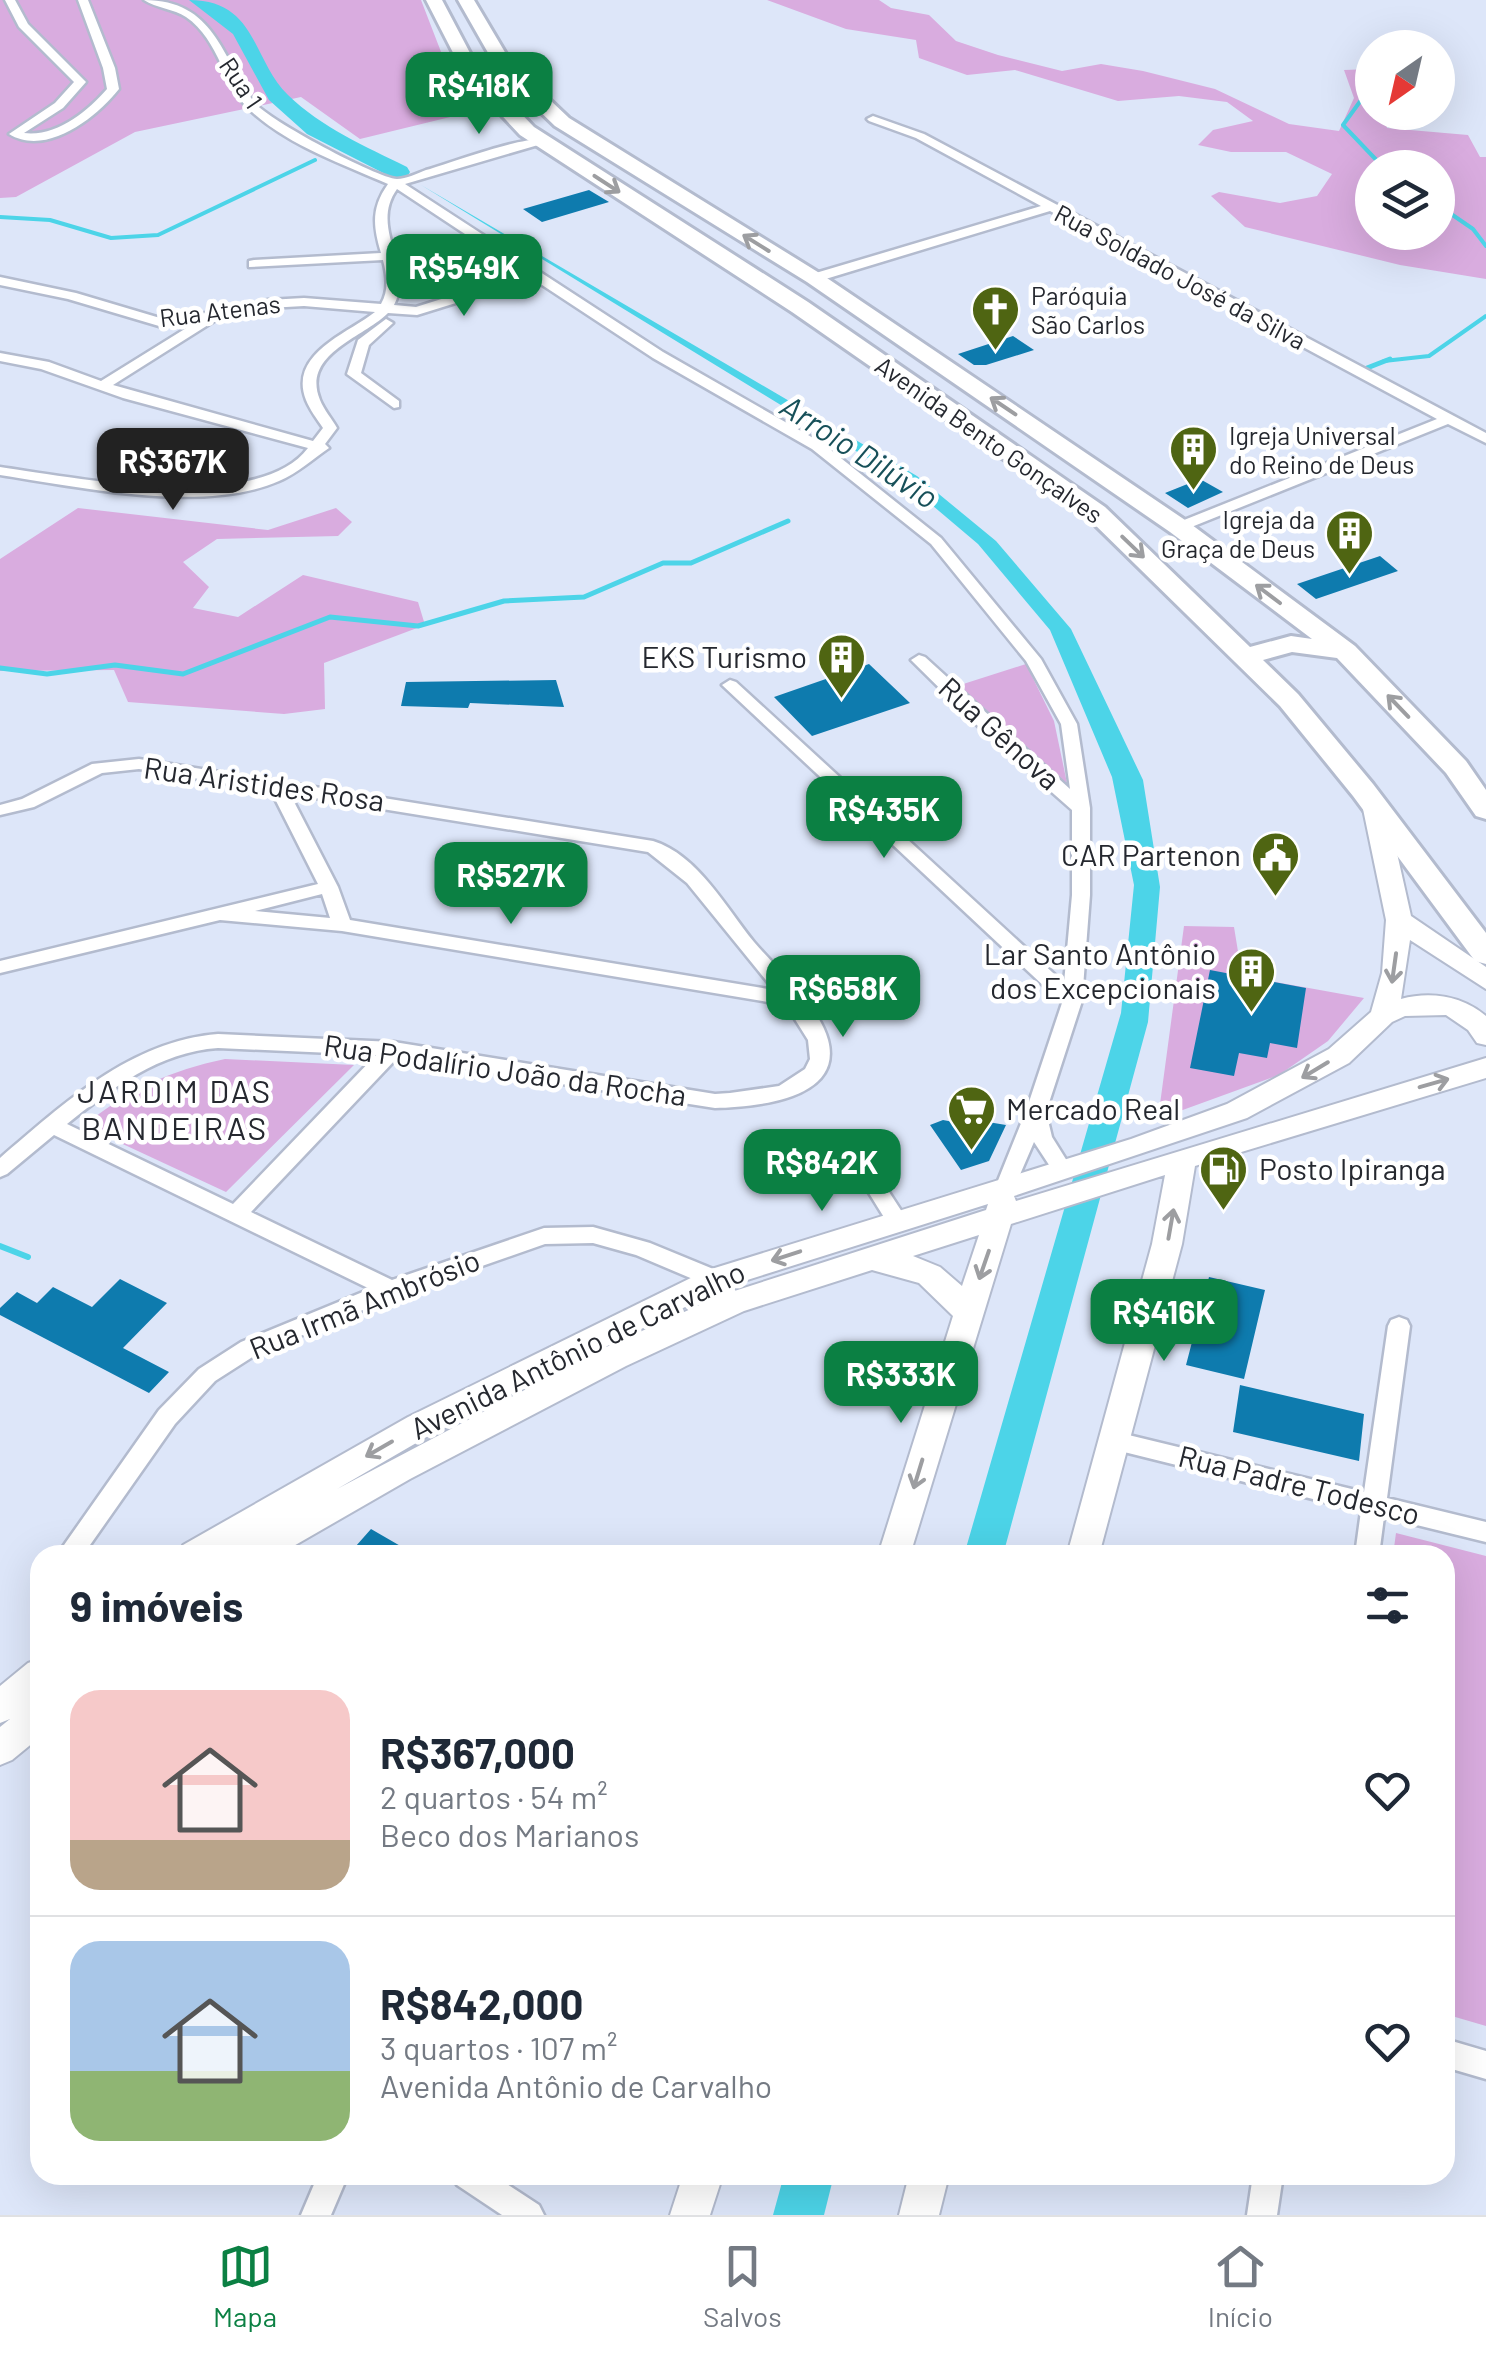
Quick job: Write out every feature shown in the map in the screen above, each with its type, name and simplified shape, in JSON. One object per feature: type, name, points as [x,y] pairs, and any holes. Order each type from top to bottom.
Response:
[{"type":"main road","name":"Avenida Bento Gonçalves","points":[[434,0],[468,72],[490,99],[541,141],[800,307],[1096,512],[1289,700],[1374,804],[1486,954]]},
{"type":"main road","name":"Avenida Bento Gonçalves","points":[[466,0],[492,54],[518,85],[562,122],[814,278],[1179,527],[1346,652],[1456,767],[1486,810]]},
{"type":"main road","points":[[1247,656],[1291,644],[1346,652]]},
{"type":"main road","points":[[1374,804],[1399,920],[1395,973],[1384,1016]]},
{"type":"main road","points":[[1399,920],[1486,980]]},
{"type":"main road","points":[[1384,1016],[1418,1003],[1446,1006],[1475,1020],[1486,1036]]},
{"type":"main road","name":"Avenida Antônio de Carvalho","points":[[267,1545],[399,1470],[615,1357],[724,1291],[866,1259],[1003,1202],[1067,1168],[1141,1146],[1284,1089],[1339,1056],[1384,1016]]},
{"type":"main road","name":"Avenida Antônio de Carvalho","points":[[212,1545],[418,1426],[724,1291],[897,1221],[1003,1202],[1040,1204],[1484,1063]]},
{"type":"main road","points":[[1086,1545],[1167,1244],[1182,1160]]},
{"type":"main road","points":[[897,1545],[1003,1202]]},
{"type":"main road","points":[[866,1259],[911,1264],[943,1281],[968,1314]]},
{"type":"main road","points":[[0,1707],[30,1682]]},
{"type":"main road","points":[[0,1750],[30,1724]]},
{"type":"main road","points":[[690,2215],[699,2185]]},
{"type":"main road","points":[[919,2215],[926,2185]]},
{"type":"street","points":[[10,0],[23,25],[80,82],[73,94],[42,120],[15,134],[30,138],[74,124],[99,108],[113,89],[83,0]]},
{"type":"street","name":"Rua 1","points":[[149,0],[190,15],[214,40],[252,107],[274,124],[317,150],[395,184],[658,355],[817,446],[936,542],[1033,659],[1069,724],[1081,808],[1081,895],[1072,1000],[1003,1202]]},
{"type":"street","name":"Rua Soldado José da Silva","points":[[873,119],[920,136],[1486,439]]},
{"type":"street","points":[[0,471],[200,493],[235,490],[280,479],[301,468],[322,448],[330,428],[311,395],[310,374],[321,354],[385,309],[395,286],[381,205],[395,184],[541,141]]},
{"type":"street","points":[[814,278],[1050,208]]},
{"type":"street","points":[[254,264],[388,256]]},
{"type":"street","points":[[394,404],[354,374],[363,343],[403,310],[426,308],[535,274]]},
{"type":"street","name":"Rua Atenas","points":[[0,281],[72,296],[156,322],[304,302],[403,310]]},
{"type":"street","points":[[102,386],[216,316]]},
{"type":"street","points":[[0,357],[44,366],[322,448]]},
{"type":"street","points":[[1179,527],[1449,419]]},
{"type":"street","name":"Rua Gênova","points":[[919,660],[1081,808]]},
{"type":"street","points":[[730,684],[1072,1000]]},
{"type":"street","name":"Rua Aristides Rosa","points":[[0,810],[28,803],[98,768],[139,764],[653,847],[682,868],[792,999],[818,1040],[816,1067],[804,1081]]},
{"type":"street","points":[[277,785],[328,887],[342,925]]},
{"type":"street","points":[[0,967],[328,887]]},
{"type":"street","points":[[222,914],[342,925],[792,999]]},
{"type":"street","name":"Rua Podalírio João da Rocha","points":[[0,1169],[52,1125],[125,1074],[163,1052],[184,1046],[244,1042],[394,1049],[715,1101],[758,1100],[782,1094],[804,1081]]},
{"type":"street","points":[[236,1214],[394,1049]]},
{"type":"street","points":[[1036,1111],[1042,1138],[1067,1168]]},
{"type":"street","points":[[52,1125],[391,1289]]},
{"type":"street","points":[[871,1180],[897,1221]]},
{"type":"street","name":"Rua Irmã Ambrósio","points":[[76,1545],[167,1417],[208,1375],[249,1348],[391,1289],[544,1236],[592,1235],[642,1249],[724,1291]]},
{"type":"street","points":[[1369,1545],[1399,1326]]},
{"type":"street","name":"Rua Padre Todesco","points":[[1112,1440],[1486,1532]]},
{"type":"street","points":[[1455,2056],[1486,2065]]},
{"type":"street","points":[[316,2215],[329,2185]]},
{"type":"street","points":[[482,2185],[529,2215]]},
{"type":"street","points":[[1262,2215],[1266,2185]]},
{"type":"shaded area","points":[[0,0],[421,0],[443,57],[483,109],[360,139],[301,97],[135,132],[16,197],[0,198]]},
{"type":"shaded area","points":[[767,0],[879,0],[891,8],[929,15],[956,41],[998,55],[1062,71],[1101,64],[1143,71],[1215,89],[1289,124],[1339,131],[1354,98],[1344,70],[1355,70],[1355,130],[1468,135],[1480,157],[1486,157],[1486,279],[1400,265],[1245,227],[1211,196],[1219,192],[1280,203],[1317,196],[1332,174],[1286,152],[1231,152],[1198,145],[1213,130],[1253,121],[1227,102],[1179,96],[1118,101],[1015,70],[967,75],[919,58],[916,40],[846,29]]},
{"type":"shaded area","points":[[78,508],[268,530],[336,508],[352,522],[338,536],[217,539],[183,562],[209,587],[193,608],[238,617],[303,575],[418,602],[425,625],[324,663],[325,709],[284,714],[128,702],[114,670],[0,671],[0,559]]},
{"type":"shaded area","points":[[1026,664],[1054,721],[1068,788],[957,686]]},
{"type":"shaded area","points":[[1184,926],[1234,927],[1242,976],[1364,998],[1328,1041],[1279,1075],[1158,1119]]},
{"type":"shaded area","points":[[225,1059],[354,1065],[226,1192],[84,1126],[150,1083]]},
{"type":"shaded area","points":[[1396,1533],[1443,1545],[1394,1545]]},
{"type":"shaded area","points":[[1455,1548],[1486,1556],[1486,2026],[1455,2017]]},
{"type":"water","name":"Arroio Dilúvio","points":[[421,185],[917,476],[996,541],[1071,629],[1143,780],[1160,887],[1148,1022],[1006,1545],[967,1545],[1121,1013],[1134,885],[1112,777],[1050,630],[978,544],[900,478]]},
{"type":"water","points":[[781,2185],[832,2185],[824,2215],[773,2215]]},
{"type":"building","points":[[589,190],[609,202],[542,222],[523,209]]},
{"type":"building","name":"Paróquia São Carlos","points":[[1013,336],[1034,350],[986,365],[974,365],[958,354]]},
{"type":"building","name":"Igreja Universal do Reino de Deus","points":[[1200,479],[1223,492],[1188,508],[1165,493]]},
{"type":"building","name":"Igreja da Graça de Deus","points":[[1380,556],[1398,571],[1316,599],[1297,584]]},
{"type":"building","name":"EKS Turismo","points":[[869,664],[910,703],[812,736],[774,697]]},
{"type":"building","name":"EKS Turismo","points":[[556,680],[564,707],[470,703],[468,708],[401,706],[406,682]]},
{"type":"building","name":"Lar Santo Antônio dos Excepcionais","points":[[1210,970],[1306,988],[1297,1048],[1270,1043],[1267,1058],[1239,1053],[1234,1076],[1190,1068]]},
{"type":"building","name":"Mercado Real","points":[[943,1120],[975,1126],[976,1120],[1006,1125],[989,1161],[961,1170],[930,1125]]},
{"type":"building","points":[[1209,1277],[1265,1290],[1244,1379],[1186,1365]]},
{"type":"building","points":[[120,1279],[167,1303],[123,1348],[169,1372],[149,1393],[0,1315],[0,1308],[17,1292],[37,1303],[53,1287],[92,1307]]},
{"type":"building","points":[[1240,1385],[1364,1414],[1359,1461],[1233,1432]]},
{"type":"building","points":[[371,1529],[399,1545],[357,1545]]},
{"type":"waterway","name":"Arroio Dilúvio","points":[[199,0],[241,31],[276,96],[315,129],[399,172]]},
{"type":"waterway","points":[[1355,108],[1343,125],[1367,150]]},
{"type":"waterway","points":[[0,217],[50,220],[111,238],[158,235],[315,160]]},
{"type":"waterway","points":[[1455,217],[1473,229],[1486,246]]},
{"type":"waterway","points":[[1385,361],[1429,356],[1486,316]]},
{"type":"waterway","points":[[1385,361],[1390,359]]},
{"type":"waterway","points":[[1367,368],[1385,361]]},
{"type":"waterway","points":[[0,668],[47,674],[115,665],[183,674],[330,617],[418,626],[504,601],[584,597],[663,563],[691,563],[788,521]]},
{"type":"waterway","points":[[0,1246],[28,1257]]},
{"type":"place","name":"Paróquia São Carlos","points":[[996,352]]},
{"type":"place","name":"Igreja Universal do Reino de Deus","points":[[1194,492]]},
{"type":"place","name":"Igreja da Graça de Deus","points":[[1350,576]]},
{"type":"place","name":"EKS Turismo","points":[[842,700]]},
{"type":"place","name":"CAR Partenon","points":[[1276,898]]},
{"type":"place","name":"Lar Santo Antônio dos Excepcionais","points":[[1251,1014]]},
{"type":"place","name":"Mercado Real","points":[[971,1152]]},
{"type":"place","name":"Posto Ipiranga","points":[[1224,1212]]},
{"type":"district","name":"JARDIM DAS BANDEIRAS","points":[[175,1110]]}]
